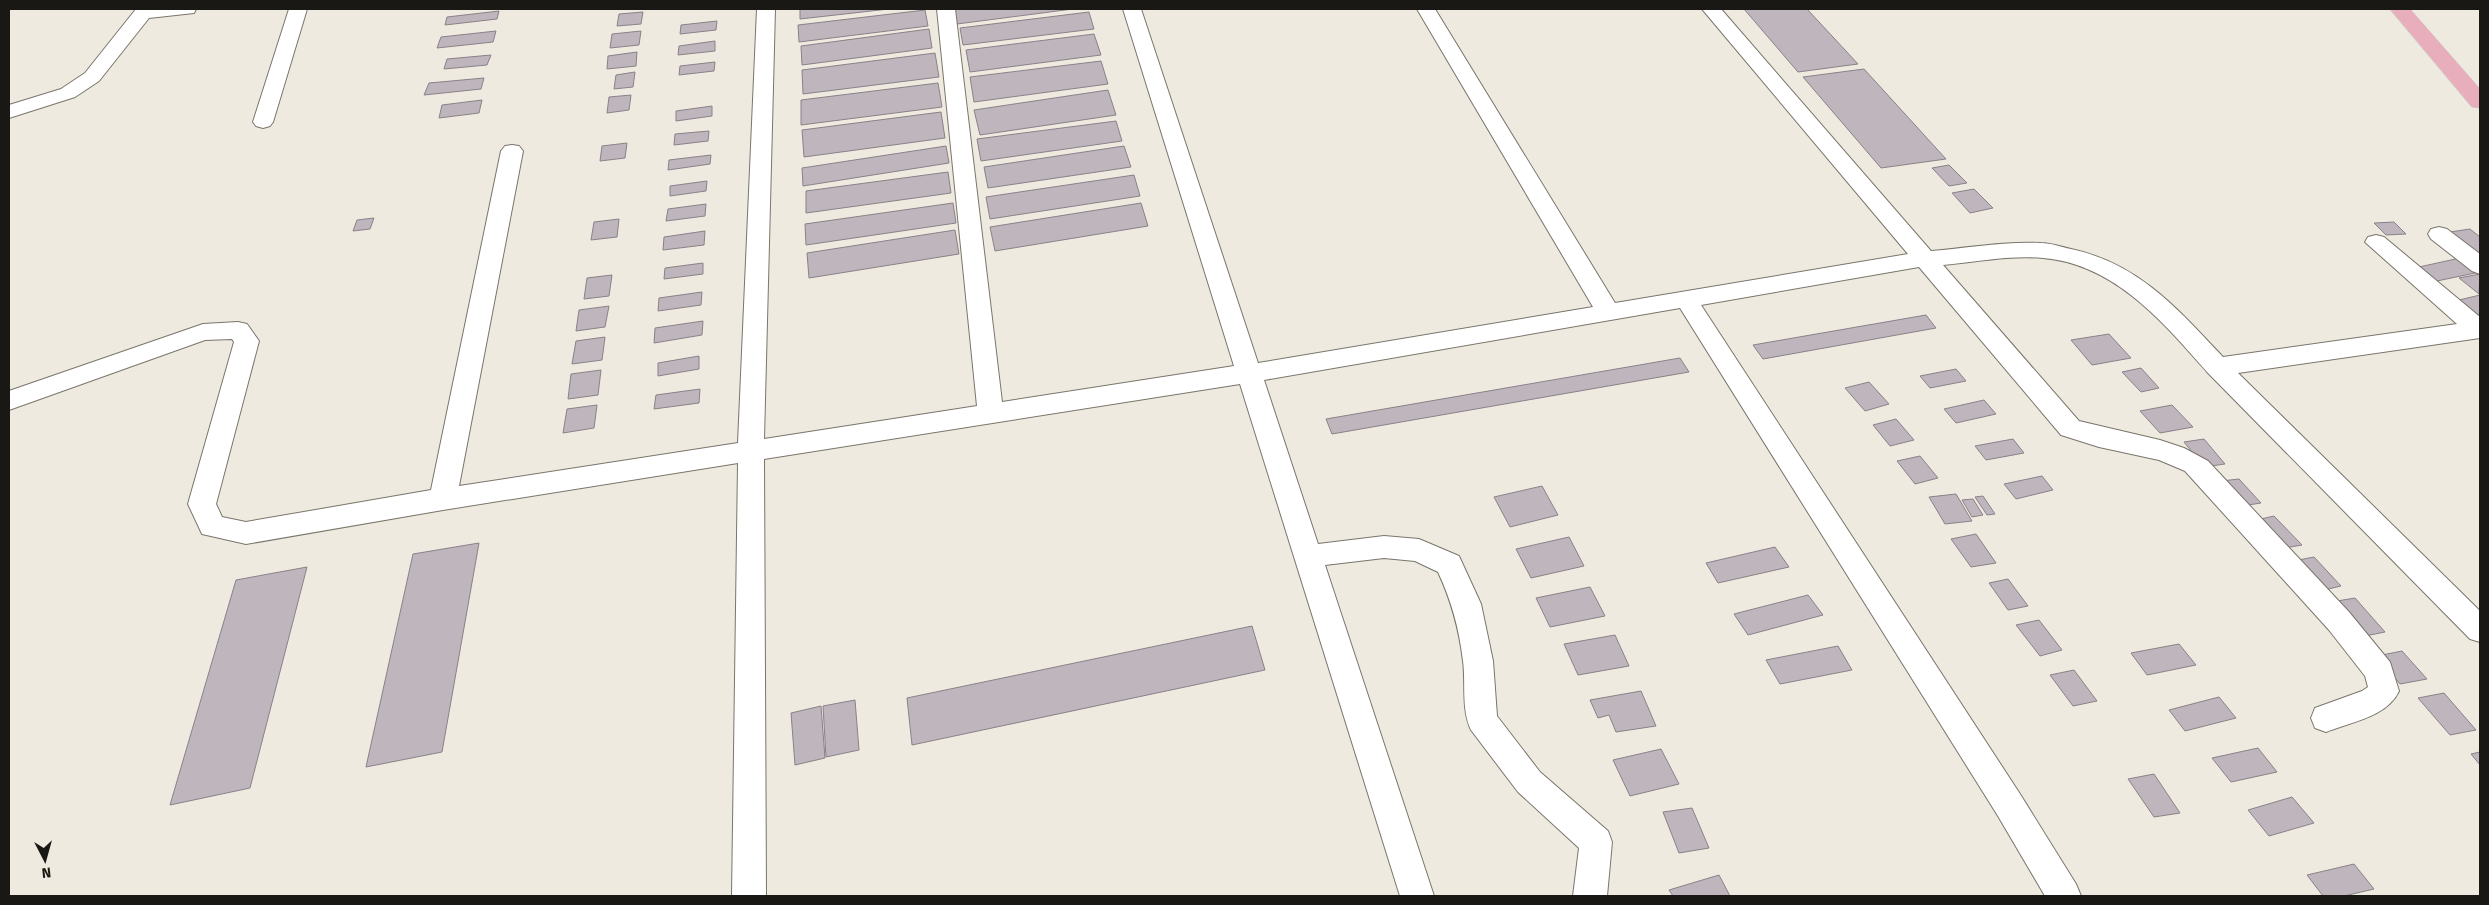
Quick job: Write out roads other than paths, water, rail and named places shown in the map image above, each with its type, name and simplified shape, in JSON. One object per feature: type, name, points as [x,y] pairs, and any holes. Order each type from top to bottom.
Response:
[{"type":"main road","points":[[2400,9],[2480,102]]},
{"type":"street","points":[[9,112],[68,93],[92,77],[145,11],[187,9]]},
{"type":"street","points":[[263,122],[298,9]]},
{"type":"street","points":[[749,896],[751,452],[766,9]]},
{"type":"street","points":[[946,9],[991,414]]},
{"type":"street","points":[[1132,9],[1417,896]]},
{"type":"street","points":[[1426,9],[1608,311]]},
{"type":"street","points":[[1710,9],[2070,428],[2090,437],[2168,452],[2191,461],[2207,476],[2339,621],[2378,671],[2384,691],[2373,701],[2326,718]]},
{"type":"street","points":[[443,499],[512,151]]},
{"type":"street","points":[[2439,234],[2480,266]]},
{"type":"street","points":[[2376,242],[2480,330]]},
{"type":"street","points":[[9,400],[203,332],[238,330],[247,341],[202,504],[212,526],[246,533],[443,499],[1250,373],[1924,258],[2043,250],[2079,258],[2107,268],[2142,291],[2176,322],[2217,367],[2480,630]]},
{"type":"street","points":[[1686,298],[2009,805],[2064,896]]},
{"type":"street","points":[[2217,367],[2480,330]]},
{"type":"street","points":[[1308,556],[1384,547],[1419,550],[1448,564],[1467,604],[1478,662],[1482,720],[1529,782],[1596,842],[1592,893],[1590,896]]}]
